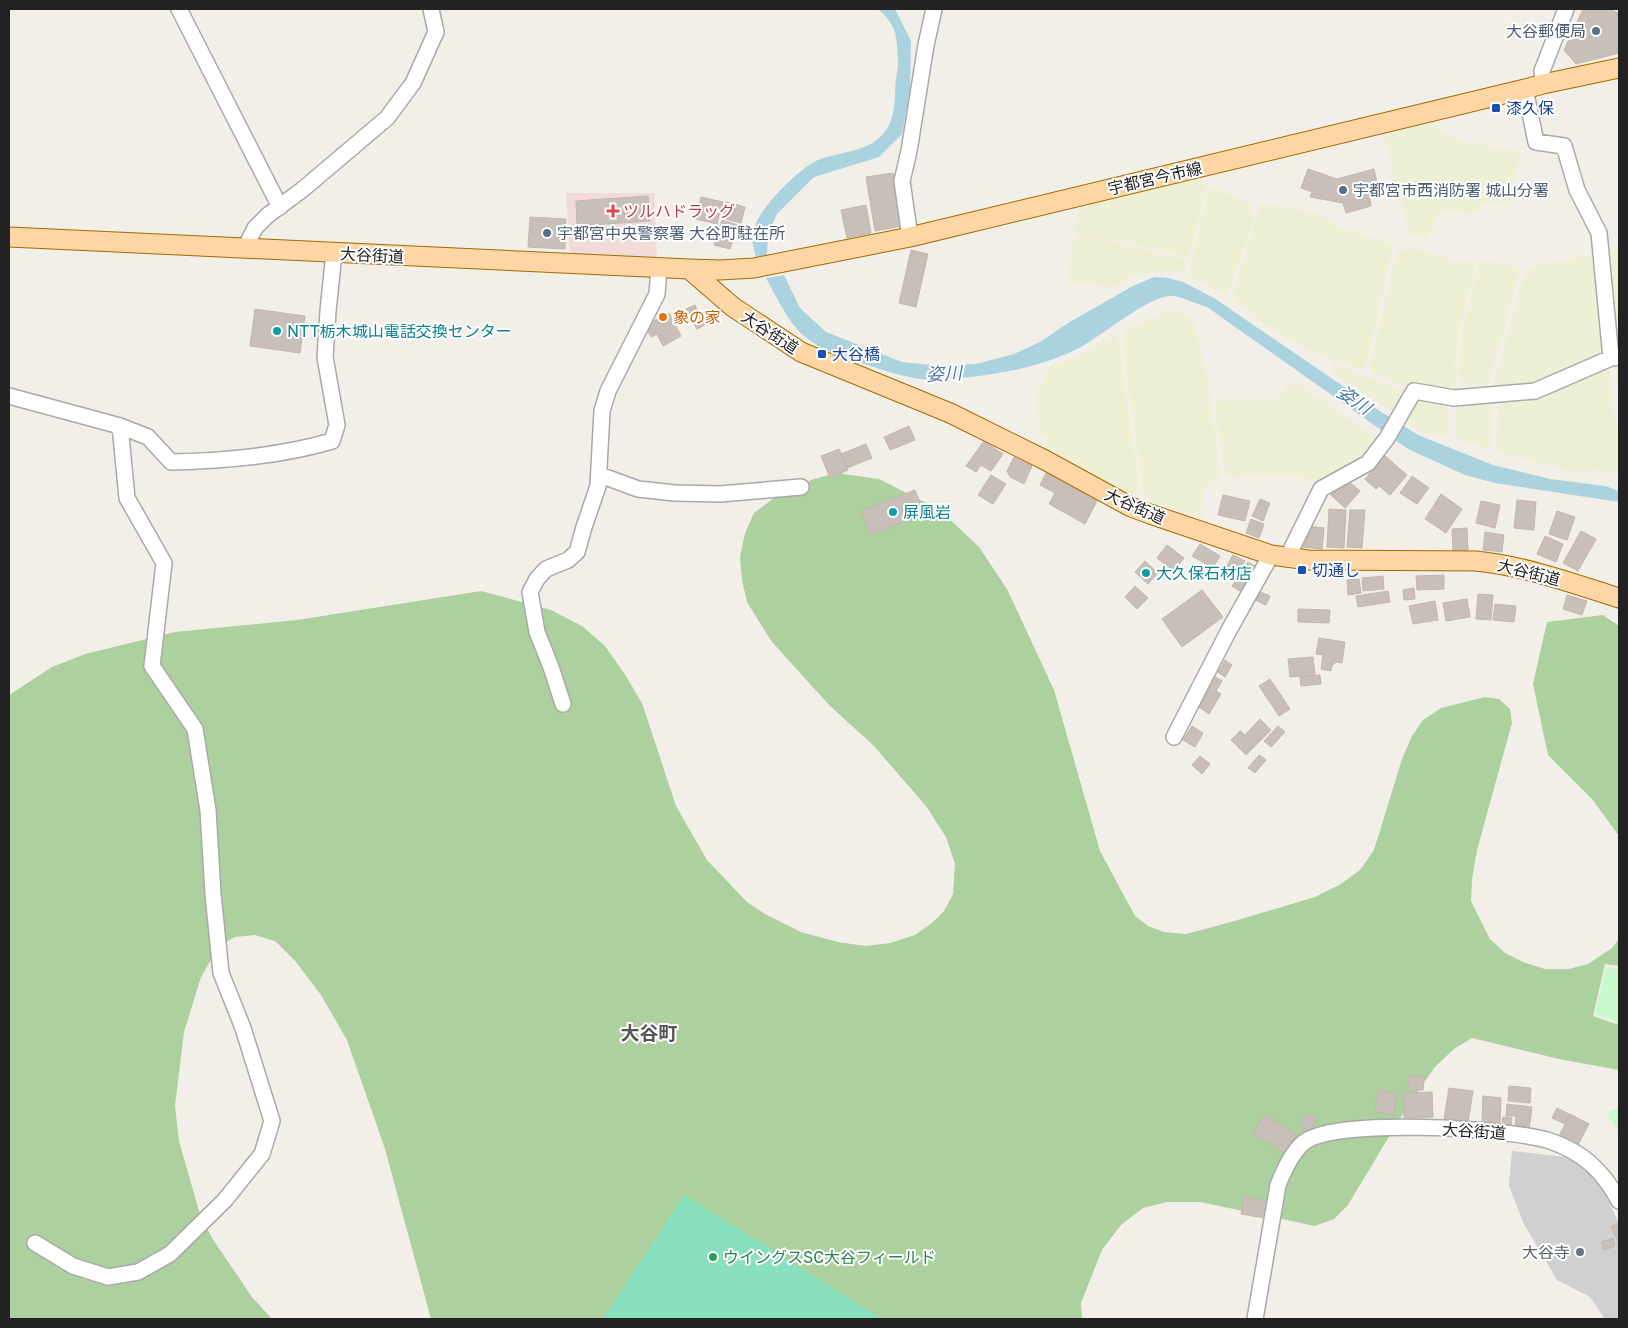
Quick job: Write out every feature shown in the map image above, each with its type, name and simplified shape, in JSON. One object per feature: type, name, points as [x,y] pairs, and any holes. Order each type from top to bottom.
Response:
[{"type":"main road","name":"宇都宮今市線","points":[[689,269],[754,268],[910,237],[1619,68]]},
{"type":"main road","name":"大谷街道","points":[[9,237],[689,269],[733,308],[801,352],[950,413],[1045,460],[1132,507],[1179,525],[1279,556],[1308,560],[1476,561],[1499,563],[1619,598]]},
{"type":"street","points":[[179,9],[280,207]]},
{"type":"street","points":[[910,237],[902,181],[934,9]]},
{"type":"street","points":[[1174,737],[1228,632],[1321,489],[1368,463],[1387,438],[1414,391],[1454,398],[1534,391],[1615,357],[1599,233],[1577,190],[1564,146],[1536,142],[1534,87],[1566,9]]},
{"type":"street","points":[[245,248],[255,228],[387,118],[413,84],[436,32],[431,10]]},
{"type":"street","points":[[9,396],[120,426],[148,437],[171,462],[216,462],[312,447],[332,440],[338,425],[326,357],[334,253]]},
{"type":"street","points":[[563,704],[537,632],[530,592],[537,579],[546,569],[568,560],[577,552],[600,475],[602,411],[608,391],[657,294],[659,268]]},
{"type":"street","points":[[35,1243],[73,1266],[108,1277],[138,1272],[170,1254],[226,1200],[262,1154],[272,1120],[243,1028],[221,974],[212,894],[208,810],[195,728],[152,666],[164,563],[127,498],[120,426]]},
{"type":"street","points":[[600,475],[638,489],[675,493],[720,494],[801,487]]},
{"type":"street","name":"大谷街道","points":[[1255,1319],[1278,1185],[1286,1166],[1304,1142],[1327,1133],[1403,1128],[1453,1128],[1517,1134],[1551,1142],[1590,1162],[1608,1182],[1619,1201]]},
{"type":"shaded area","points":[[566,193],[654,193],[657,258],[570,255]]},
{"type":"shaded area","name":"大谷寺","points":[[1512,1151],[1566,1157],[1596,1176],[1619,1223],[1619,1319],[1605,1319],[1590,1297],[1557,1280],[1524,1224],[1509,1186]]},
{"type":"green space","points":[[1425,122],[1465,142],[1520,151],[1510,207],[1482,203],[1477,214],[1439,213],[1428,238],[1410,236],[1383,133]]},
{"type":"green space","points":[[1195,178],[1207,184],[1189,257],[1073,231],[1080,204]]},
{"type":"green space","points":[[1213,187],[1252,205],[1254,221],[1226,296],[1189,274],[1207,193]]},
{"type":"green space","points":[[1259,203],[1316,213],[1344,229],[1391,243],[1392,251],[1366,366],[1362,369],[1335,362],[1300,346],[1265,324],[1234,300],[1233,295],[1257,217]]},
{"type":"green space","points":[[1075,233],[1188,260],[1185,273],[1158,270],[1133,276],[1115,287],[1067,284]]},
{"type":"green space","points":[[1619,248],[1619,351],[1616,351],[1604,249]]},
{"type":"green space","points":[[1422,250],[1456,262],[1477,262],[1460,328],[1454,366],[1455,389],[1449,392],[1407,386],[1373,374],[1369,368],[1397,251]]},
{"type":"green space","points":[[1597,255],[1608,354],[1531,386],[1493,387],[1526,268]]},
{"type":"green space","points":[[1480,260],[1515,265],[1520,269],[1489,383],[1485,385],[1464,384],[1459,378],[1458,370],[1463,330]]},
{"type":"green space","points":[[1171,311],[1182,313],[1192,318],[1206,368],[1221,478],[1205,487],[1201,510],[1206,518],[1171,509],[1144,498],[1122,336],[1124,332],[1139,323]]},
{"type":"green space","points":[[1116,334],[1118,337],[1140,493],[1136,495],[1124,494],[1046,447],[1046,438],[1040,435],[1037,392],[1051,366],[1084,354]]},
{"type":"green space","points":[[1619,361],[1619,406],[1615,364]]},
{"type":"green space","points":[[1334,364],[1406,391],[1396,413],[1361,393],[1331,371]]},
{"type":"green space","points":[[1604,366],[1609,369],[1619,438],[1619,473],[1596,470],[1567,471],[1503,453],[1497,449],[1498,407],[1503,401]]},
{"type":"green space","points":[[1294,381],[1378,439],[1377,444],[1357,463],[1333,472],[1320,482],[1294,476],[1228,478],[1225,473],[1215,406],[1217,401],[1275,400]]},
{"type":"green space","points":[[1419,398],[1449,404],[1448,435],[1424,433],[1408,422],[1405,418],[1414,401]]},
{"type":"green space","points":[[1457,404],[1492,404],[1490,446],[1485,448],[1459,440],[1455,435]]},
{"type":"green space","points":[[836,473],[879,479],[940,510],[979,547],[1007,589],[1054,690],[1100,851],[1135,916],[1148,926],[1164,932],[1186,934],[1231,922],[1315,897],[1341,884],[1360,870],[1374,850],[1402,759],[1412,736],[1423,720],[1441,708],[1485,697],[1499,699],[1510,709],[1512,723],[1477,850],[1472,879],[1471,901],[1490,939],[1505,953],[1523,962],[1545,969],[1569,969],[1588,964],[1612,948],[1619,939],[1619,966],[1605,964],[1593,1016],[1619,1025],[1619,1070],[1559,1059],[1472,1038],[1454,1049],[1434,1068],[1399,1120],[1348,1205],[1334,1219],[1315,1226],[1200,1202],[1167,1202],[1143,1208],[1121,1225],[1102,1250],[1081,1303],[1082,1319],[431,1319],[385,1149],[347,1040],[321,995],[296,962],[275,941],[255,935],[235,937],[219,946],[201,977],[184,1032],[175,1106],[179,1141],[201,1218],[214,1241],[252,1297],[272,1319],[9,1319],[9,695],[52,667],[85,654],[175,632],[297,620],[481,591],[551,610],[582,626],[605,646],[624,673],[642,703],[676,806],[707,860],[747,902],[765,914],[801,932],[838,942],[865,946],[890,943],[915,935],[932,923],[944,911],[953,894],[955,864],[946,837],[926,806],[873,745],[829,705],[772,642],[747,602],[742,580],[740,557],[745,533],[754,513],[774,498],[811,480]]},
{"type":"green space","points":[[1603,615],[1619,626],[1619,836],[1592,799],[1548,755],[1533,684],[1547,622]]},
{"type":"green space","points":[[1606,967],[1619,969],[1619,1023],[1595,1014]]},
{"type":"green space","points":[[1619,1107],[1619,1133],[1607,1114]]},
{"type":"green space","name":"ウイングスSC大谷フィールド","points":[[684,1195],[882,1319],[603,1319]]},
{"type":"water","points":[[878,9],[895,9],[911,41],[910,89],[902,134],[879,157],[814,177],[777,214],[768,234],[767,256],[756,258],[752,238],[756,223],[779,191],[800,172],[818,160],[862,148],[877,140],[888,127],[894,107],[898,65],[897,46],[893,27],[885,15]]},
{"type":"water","name":"姿川","points":[[784,275],[800,308],[826,332],[902,362],[939,366],[976,364],[1014,354],[1040,342],[1068,323],[1133,286],[1154,277],[1183,282],[1214,298],[1375,408],[1418,435],[1493,465],[1550,479],[1605,486],[1619,491],[1619,502],[1495,483],[1465,475],[1408,449],[1207,307],[1178,297],[1164,297],[1153,301],[1139,308],[1075,350],[1048,361],[1020,369],[990,374],[925,380],[846,358],[830,352],[809,340],[798,330],[788,316],[766,278]]},
{"type":"building","name":"大谷郵便局","points":[[1583,9],[1608,9],[1619,13],[1619,53],[1576,64],[1564,50]]},
{"type":"building","name":"宇都宮市西消防署 城山分署","points":[[1308,169],[1337,179],[1374,169],[1380,196],[1370,198],[1371,206],[1346,213],[1343,203],[1310,197],[1312,192],[1301,188]]},
{"type":"building","points":[[893,173],[902,226],[875,231],[866,177]]},
{"type":"building","name":"ツルハドラッグ","points":[[648,196],[650,221],[577,226],[576,201]]},
{"type":"building","points":[[701,197],[723,202],[717,224],[696,219]]},
{"type":"building","points":[[726,202],[745,207],[741,223],[722,218]]},
{"type":"building","points":[[866,205],[871,233],[847,238],[841,210]]},
{"type":"building","name":"宇都宮中央警察署 大谷町駐在所","points":[[530,217],[566,219],[565,249],[528,247]]},
{"type":"building","points":[[722,220],[738,225],[730,249],[714,245]]},
{"type":"building","points":[[911,250],[928,254],[916,307],[899,303]]},
{"type":"building","points":[[695,305],[705,325],[697,329],[686,309]]},
{"type":"building","name":"NTT栃木城山電話交換センター","points":[[255,309],[305,316],[300,353],[250,346]]},
{"type":"building","points":[[669,313],[681,336],[663,346],[657,334],[651,337],[645,325]]},
{"type":"building","points":[[909,426],[915,440],[890,450],[884,437]]},
{"type":"building","points":[[984,441],[1003,454],[991,471],[981,465],[976,472],[966,466]]},
{"type":"building","points":[[866,444],[872,458],[847,468],[841,454]]},
{"type":"building","points":[[839,449],[848,470],[830,478],[821,456]]},
{"type":"building","points":[[1385,456],[1407,475],[1390,495],[1379,486],[1376,489],[1365,479]]},
{"type":"building","points":[[1014,457],[1032,466],[1024,484],[1010,477],[1007,471]]},
{"type":"building","points":[[1046,473],[1097,501],[1085,524],[1049,504],[1055,493],[1040,485]]},
{"type":"building","points":[[991,475],[1006,484],[993,504],[978,495]]},
{"type":"building","points":[[1412,476],[1429,488],[1417,504],[1400,493]]},
{"type":"building","points":[[1346,479],[1360,491],[1345,508],[1331,495]]},
{"type":"building","name":"屏風岩","points":[[915,490],[924,513],[871,535],[861,511]]},
{"type":"building","points":[[1441,494],[1462,509],[1446,533],[1425,519]]},
{"type":"building","points":[[1223,495],[1250,501],[1245,521],[1218,515]]},
{"type":"building","points":[[1260,499],[1270,503],[1263,521],[1252,516]]},
{"type":"building","points":[[1517,500],[1536,502],[1534,530],[1514,528]]},
{"type":"building","points":[[1481,501],[1500,505],[1495,528],[1476,523]]},
{"type":"building","points":[[1329,509],[1346,510],[1344,548],[1327,547]]},
{"type":"building","points":[[1350,510],[1365,510],[1362,548],[1347,547]]},
{"type":"building","points":[[1557,511],[1575,517],[1567,540],[1549,534]]},
{"type":"building","points":[[1251,519],[1264,524],[1259,538],[1246,533]]},
{"type":"building","points":[[1305,526],[1324,528],[1322,549],[1302,547]]},
{"type":"building","points":[[1467,528],[1468,550],[1453,551],[1452,529]]},
{"type":"building","points":[[1581,531],[1596,539],[1578,571],[1563,563]]},
{"type":"building","points":[[1485,532],[1504,535],[1502,552],[1483,550]]},
{"type":"building","points":[[1545,536],[1563,544],[1556,562],[1537,554]]},
{"type":"building","points":[[1200,544],[1220,556],[1213,568],[1192,556]]},
{"type":"building","points":[[1167,545],[1184,558],[1174,571],[1157,558]]},
{"type":"building","points":[[1233,555],[1245,561],[1234,578],[1223,572]]},
{"type":"building","name":"大久保石材店","points":[[1145,561],[1158,573],[1148,584],[1135,572]]},
{"type":"building","points":[[1248,562],[1259,568],[1243,593],[1232,586]]},
{"type":"building","points":[[1444,575],[1444,589],[1417,590],[1416,576]]},
{"type":"building","points":[[1383,576],[1384,589],[1363,591],[1362,578]]},
{"type":"building","points":[[1359,579],[1361,593],[1348,595],[1347,580]]},
{"type":"building","points":[[1135,586],[1148,598],[1137,609],[1125,597]]},
{"type":"building","points":[[1414,588],[1415,599],[1404,600],[1403,590]]},
{"type":"building","points":[[1202,590],[1223,617],[1182,647],[1162,619]]},
{"type":"building","points":[[1258,591],[1270,596],[1266,605],[1255,600]]},
{"type":"building","points":[[1388,591],[1390,602],[1358,607],[1356,596]]},
{"type":"building","points":[[1478,594],[1493,595],[1491,620],[1476,619]]},
{"type":"building","points":[[1567,595],[1587,601],[1582,615],[1563,609]]},
{"type":"building","points":[[1467,599],[1470,617],[1446,621],[1443,603]]},
{"type":"building","points":[[1435,601],[1438,620],[1413,624],[1409,606]]},
{"type":"building","points":[[1495,604],[1516,606],[1514,622],[1493,620]]},
{"type":"building","points":[[1298,609],[1330,610],[1329,623],[1298,622]]},
{"type":"building","points":[[1319,638],[1345,642],[1342,663],[1336,662],[1332,666],[1331,671],[1321,669],[1323,655],[1316,654]]},
{"type":"building","points":[[1313,657],[1315,675],[1290,677],[1288,659]]},
{"type":"building","points":[[1225,660],[1232,665],[1225,677],[1218,672]]},
{"type":"building","points":[[1212,675],[1222,681],[1216,691],[1221,694],[1209,714],[1193,703]]},
{"type":"building","points":[[1320,675],[1321,684],[1301,686],[1300,677]]},
{"type":"building","points":[[1270,679],[1290,709],[1279,716],[1259,686]]},
{"type":"building","points":[[1260,719],[1271,730],[1246,755],[1231,740],[1240,731],[1245,735]]},
{"type":"building","points":[[1192,726],[1203,733],[1195,747],[1183,740]]},
{"type":"building","points":[[1278,726],[1285,732],[1271,747],[1264,741]]},
{"type":"building","points":[[1259,755],[1266,760],[1255,773],[1248,768]]},
{"type":"building","points":[[1200,756],[1210,764],[1202,774],[1192,765]]},
{"type":"building","points":[[1409,1076],[1424,1076],[1423,1090],[1408,1090]]},
{"type":"building","points":[[1509,1086],[1531,1088],[1530,1103],[1508,1101]]},
{"type":"building","points":[[1449,1088],[1473,1091],[1468,1123],[1444,1119]]},
{"type":"building","points":[[1378,1090],[1397,1093],[1394,1115],[1375,1112]]},
{"type":"building","points":[[1432,1092],[1433,1117],[1404,1118],[1403,1093]]},
{"type":"building","points":[[1483,1096],[1501,1098],[1500,1124],[1482,1123]]},
{"type":"building","points":[[1507,1104],[1532,1107],[1529,1130],[1515,1129],[1516,1116],[1506,1116]]},
{"type":"building","points":[[1557,1108],[1569,1114],[1565,1124],[1552,1118]]},
{"type":"building","points":[[1307,1113],[1317,1119],[1310,1132],[1300,1126]]},
{"type":"building","points":[[1265,1114],[1296,1135],[1284,1153],[1253,1133]]},
{"type":"building","points":[[1570,1114],[1589,1124],[1578,1145],[1559,1136]]},
{"type":"building","points":[[1503,1117],[1512,1118],[1511,1125],[1502,1124]]},
{"type":"building","points":[[1244,1197],[1269,1201],[1265,1218],[1241,1214]]},
{"type":"building","points":[[1619,1223],[1619,1243],[1611,1227]]},
{"type":"building","points":[[1613,1238],[1615,1246],[1604,1250],[1601,1242]]},
{"type":"place","name":"大谷郵便局","points":[[1596,31]]},
{"type":"place","name":"漆久保","points":[[1496,108]]},
{"type":"place","name":"宇都宮市西消防署 城山分署","points":[[1343,190]]},
{"type":"place","name":"ツルハドラッグ","points":[[613,211]]},
{"type":"place","name":"宇都宮中央警察署 大谷町駐在所","points":[[547,233]]},
{"type":"place","name":"象の家","points":[[663,317]]},
{"type":"place","name":"NTT栃木城山電話交換センター","points":[[277,331]]},
{"type":"place","name":"大谷橋","points":[[822,354]]},
{"type":"place","name":"屏風岩","points":[[893,512]]},
{"type":"place","name":"切通し","points":[[1302,570]]},
{"type":"place","name":"大久保石材店","points":[[1146,573]]},
{"type":"place","name":"大谷寺","points":[[1580,1252]]},
{"type":"place","name":"ウイングスSC大谷フィールド","points":[[713,1257]]},
{"type":"district","name":"大谷町","points":[[649,1033]]}]
